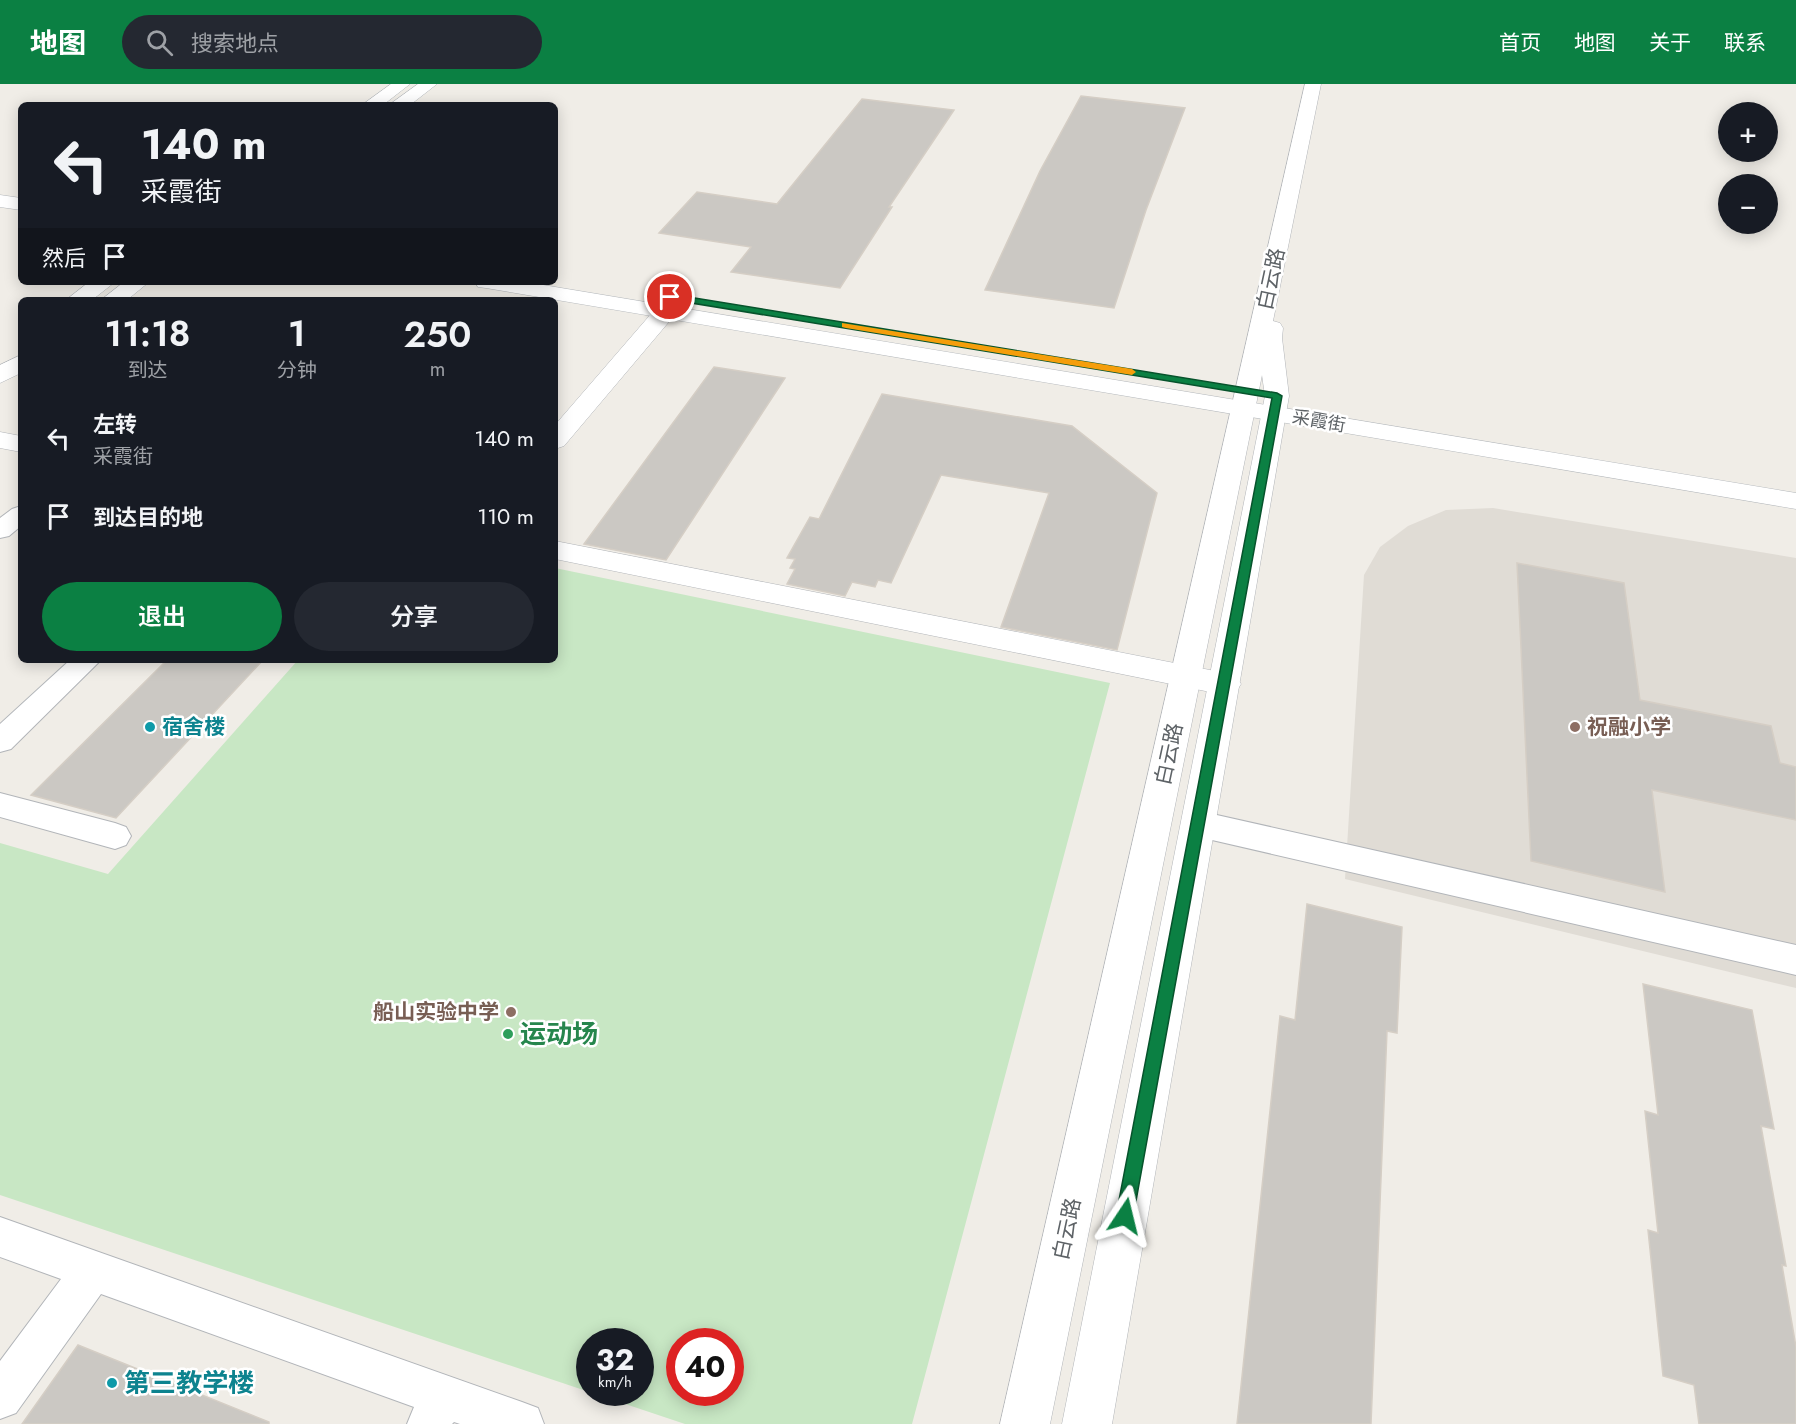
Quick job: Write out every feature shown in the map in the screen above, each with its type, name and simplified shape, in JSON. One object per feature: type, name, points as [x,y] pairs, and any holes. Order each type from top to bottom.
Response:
[{"type":"street","points":[[375,102],[402,84]]},
{"type":"street","points":[[402,102],[429,84]]},
{"type":"street","name":"白云路","points":[[1025,1424],[1186,676],[1261,402],[1313,84]]},
{"type":"street","name":"白云路","points":[[1087,1424],[1225,684],[1270,338],[1323,84]]},
{"type":"street","points":[[0,188],[18,191]]},
{"type":"street","points":[[0,201],[18,204]]},
{"type":"street","name":"采霞街","points":[[558,279],[1261,402],[1796,501]]},
{"type":"street","points":[[82,297],[100,285]]},
{"type":"street","points":[[116,297],[134,285]]},
{"type":"street","name":"采霞街","points":[[504,285],[665,312],[1796,481]]},
{"type":"street","points":[[648,364],[656,354],[665,312]]},
{"type":"street","points":[[558,437],[665,312]]},
{"type":"street","points":[[0,376],[12,352]]},
{"type":"street","points":[[0,440],[18,443]]},
{"type":"street","points":[[558,551],[1225,684]]},
{"type":"lane","points":[[0,530],[18,516]]},
{"type":"lane","points":[[0,741],[84,663]]},
{"type":"lane","points":[[0,805],[116,836]]},
{"type":"lane","points":[[1199,824],[1796,960]]},
{"type":"lane","points":[[0,1237],[93,1270],[436,1410],[522,1424]]},
{"type":"lane","points":[[0,1398],[93,1270]]},
{"type":"shaded area","name":"祝融小学","points":[[1493,508],[1796,558],[1796,988],[1345,879],[1364,575],[1380,547],[1408,526],[1446,510]]},
{"type":"green space","name":"运动场","points":[[558,569],[1110,683],[912,1424],[685,1424],[631,1406],[654,1406],[654,1328],[576,1328],[576,1388],[0,1195],[0,843],[108,874],[295,663],[558,663]]},
{"type":"building","points":[[1081,96],[1185,108],[1146,210],[1114,308],[985,290],[1040,171]]},
{"type":"building","points":[[862,99],[954,110],[889,207],[892,207],[840,288],[731,272],[751,247],[659,233],[697,192],[777,204]]},
{"type":"building","points":[[714,367],[785,378],[666,560],[584,544]]},
{"type":"building","points":[[882,394],[1072,426],[1157,493],[1117,650],[1001,627],[1049,493],[941,475],[891,583],[878,580],[875,587],[852,582],[845,596],[787,584],[795,569],[790,568],[795,559],[787,558],[810,517],[819,519]]},
{"type":"building","points":[[1517,563],[1624,583],[1640,700],[1771,726],[1780,763],[1796,767],[1796,820],[1652,790],[1665,892],[1531,861]]},
{"type":"building","name":"宿舍楼","points":[[164,663],[260,663],[116,818],[31,795]]},
{"type":"building","points":[[1307,904],[1402,927],[1397,1033],[1387,1031],[1371,1424],[1237,1424],[1280,1016],[1295,1020]]},
{"type":"building","points":[[1643,984],[1752,1010],[1774,1129],[1761,1126],[1786,1266],[1782,1265],[1796,1347],[1796,1424],[1699,1424],[1694,1385],[1663,1376],[1648,1230],[1658,1233],[1645,1111],[1658,1115]]},
{"type":"building","name":"第三教学楼","points":[[78,1345],[269,1422],[269,1424],[22,1424]]},
{"type":"slow traffic","points":[[846,325],[1132,372]]},
{"type":"place","name":"宿舍楼","points":[[150,727]]},
{"type":"place","name":"祝融小学","points":[[1575,727]]},
{"type":"place","name":"船山实验中学","points":[[511,1012]]},
{"type":"place","name":"运动场","points":[[508,1034]]},
{"type":"place","name":"第三教学楼","points":[[112,1383]]},
{"type":"route","points":[[670,297],[1277,396],[1125,1216]]}]
